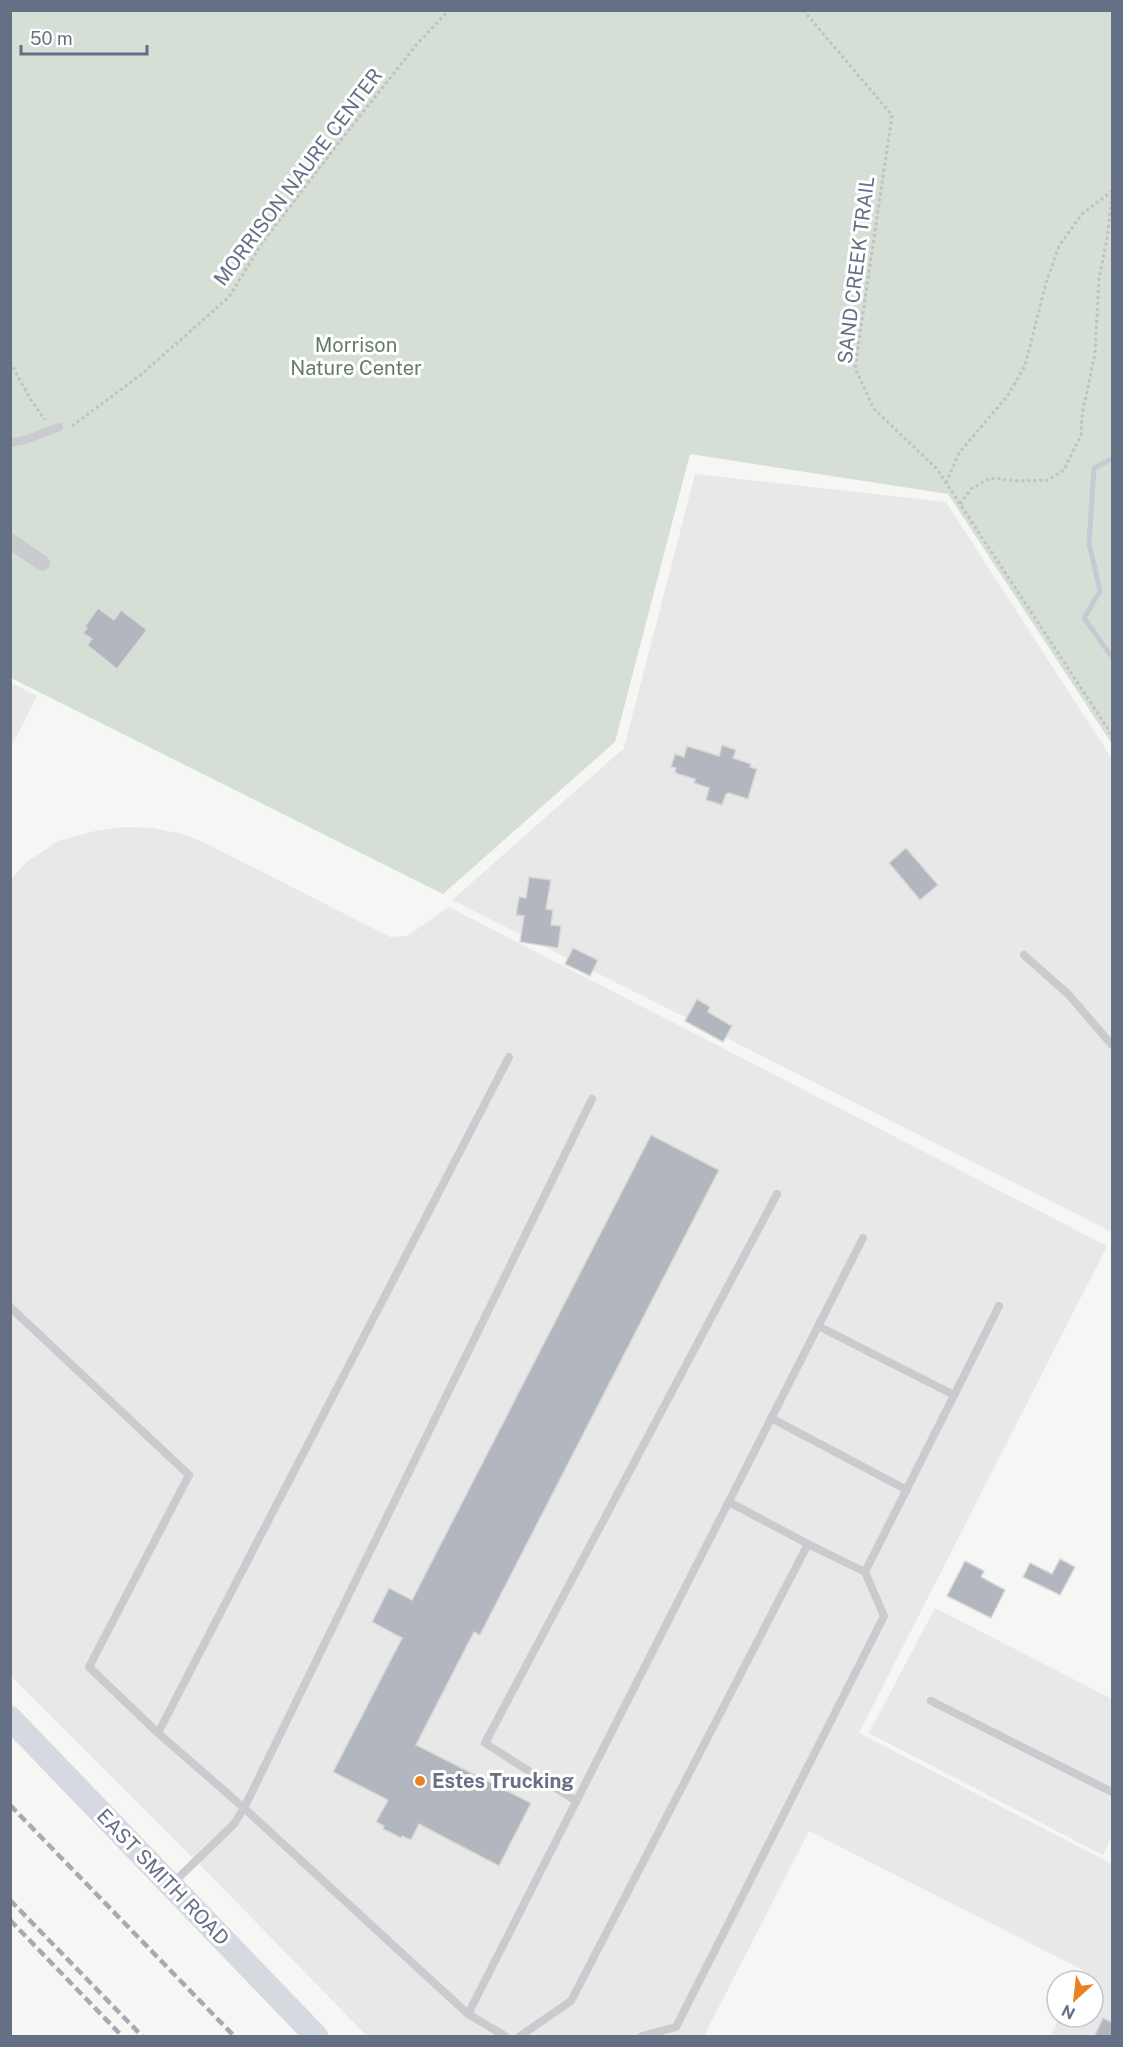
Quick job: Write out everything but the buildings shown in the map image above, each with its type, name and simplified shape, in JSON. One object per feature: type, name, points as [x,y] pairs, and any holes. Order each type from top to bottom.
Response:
[{"type":"street","points":[[10,542],[42,563]]},
{"type":"street","name":"EAST SMITH ROAD","points":[[10,1718],[316,2037]]},
{"type":"lane","points":[[10,443],[26,440],[59,427]]},
{"type":"lane","points":[[1024,955],[1068,994],[1113,1045]]},
{"type":"lane","points":[[158,1733],[509,1057]]},
{"type":"lane","points":[[171,1885],[234,1824],[244,1808],[592,1099]]},
{"type":"lane","points":[[576,1801],[485,1743],[777,1194]]},
{"type":"lane","points":[[468,2014],[863,1238]]},
{"type":"lane","points":[[865,1572],[999,1306]]},
{"type":"lane","points":[[10,1307],[189,1475],[88,1667],[468,2014],[505,2037]]},
{"type":"lane","points":[[818,1326],[954,1395]]},
{"type":"lane","points":[[771,1418],[907,1490]]},
{"type":"lane","points":[[642,2037],[676,2027],[884,1616],[865,1572],[729,1502]]},
{"type":"lane","points":[[520,2037],[530,2033],[571,2001],[808,1544]]},
{"type":"lane","points":[[931,1701],[1113,1792]]},
{"type":"path","name":"MORRISON NAURE CENTER","points":[[59,427],[69,428],[143,373],[229,297],[262,243],[337,145],[417,44],[449,10]]},
{"type":"path","name":"SAND CREEK TRAIL","points":[[803,10],[892,115],[855,368],[874,409],[937,469],[1113,735]]},
{"type":"path","points":[[946,483],[959,453],[1008,395],[1025,366],[1046,283],[1059,246],[1082,214],[1113,193]]},
{"type":"path","points":[[960,504],[971,489],[990,478],[1018,481],[1048,480],[1064,470],[1081,435],[1082,415],[1095,352],[1099,279],[1113,193]]},
{"type":"path","points":[[10,362],[31,400],[50,426],[59,427]]},
{"type":"shaded area","points":[[695,474],[946,502],[1112,759],[1112,1232],[452,900],[624,748]]},
{"type":"shaded area","points":[[11,683],[37,696],[11,747]]},
{"type":"shaded area","points":[[124,827],[153,828],[183,834],[390,937],[407,936],[449,907],[1107,1246],[859,1733],[1112,1864],[1112,2036],[1050,2036],[1054,2029],[1105,2029],[1105,1969],[1081,1969],[809,1831],[704,2036],[367,2036],[11,1676],[10,880],[27,862],[58,841],[95,831]]},
{"type":"shaded area","points":[[935,1608],[1112,1699],[1112,1835],[1103,1855],[869,1733]]},
{"type":"green space","name":"Morrison Nature Center","points":[[10,11],[1112,11],[1112,744],[948,494],[690,454],[615,742],[443,894],[11,678]]},
{"type":"waterway","points":[[1112,459],[1094,468],[1089,543],[1100,591],[1084,618],[1112,657]]},
{"type":"railway","points":[[10,1805],[234,2036]]},
{"type":"railway","points":[[10,1900],[142,2036]]},
{"type":"railway","points":[[10,1920],[122,2036]]},
{"type":"place","name":"Estes Trucking","points":[[420,1781]]}]
